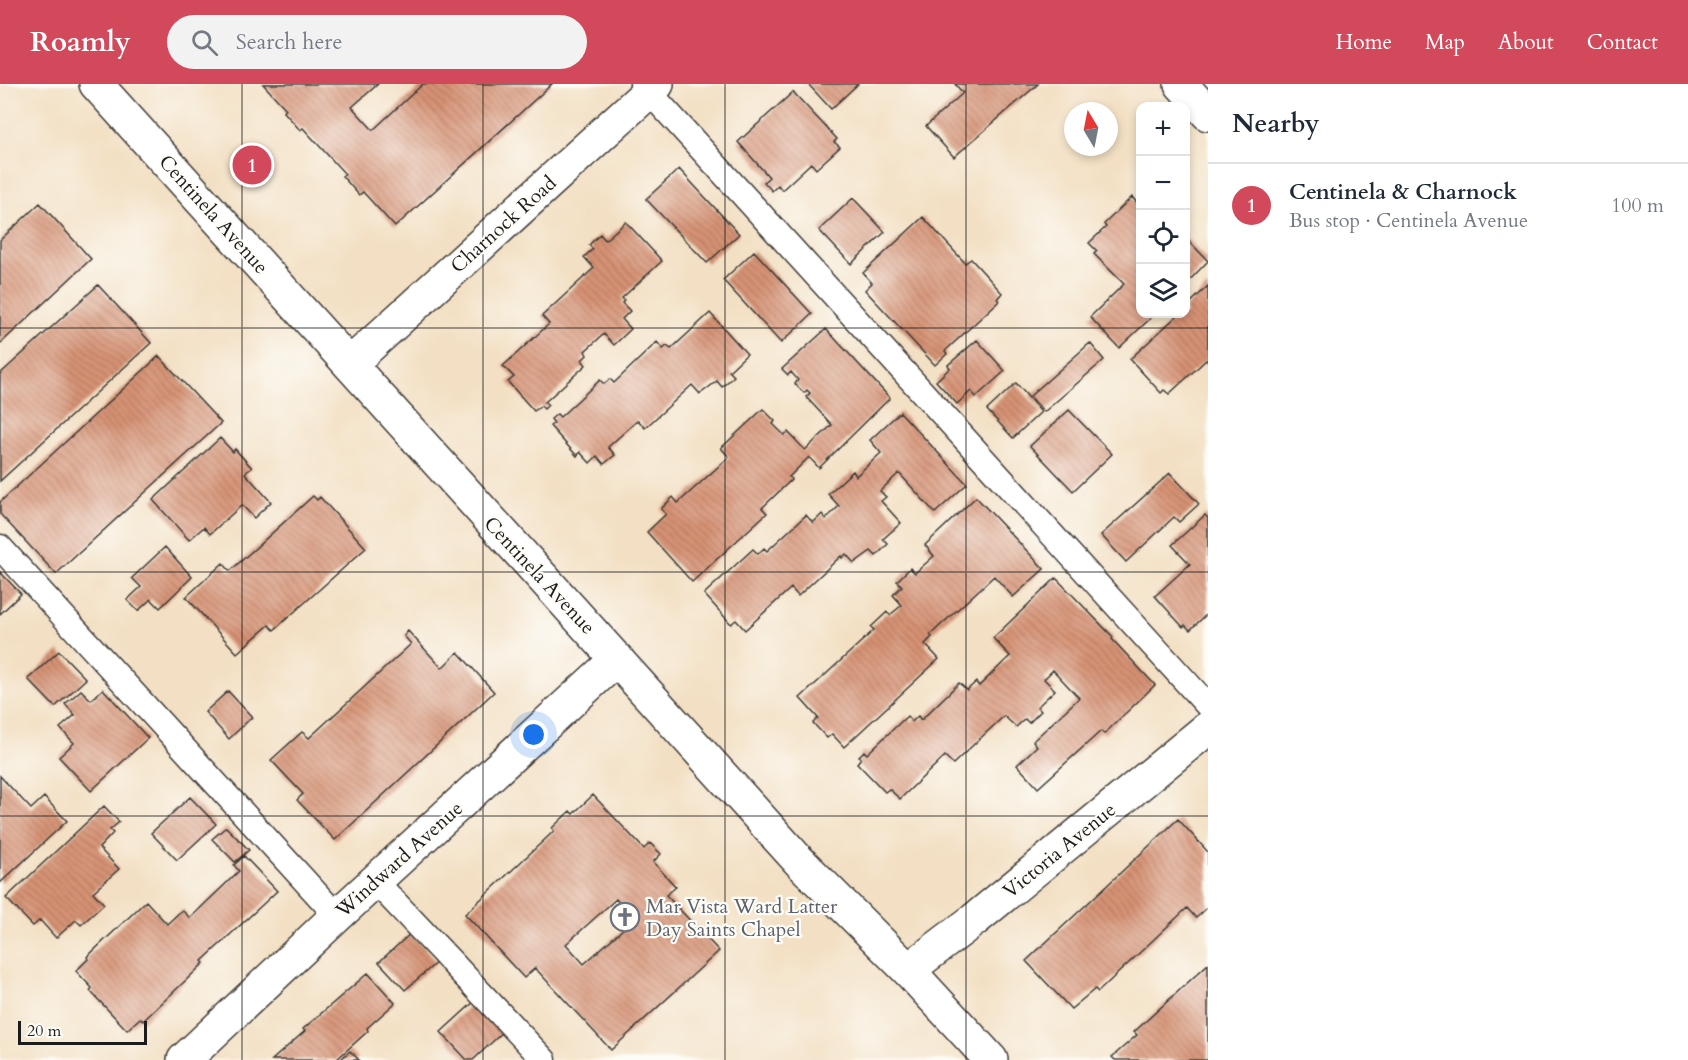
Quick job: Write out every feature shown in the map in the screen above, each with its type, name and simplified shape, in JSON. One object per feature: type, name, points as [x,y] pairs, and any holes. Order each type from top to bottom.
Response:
[{"type":"street","name":"Centinela Avenue","points":[[96,84],[799,861],[908,970],[991,1060]]},
{"type":"street","points":[[1181,84],[1208,114]]},
{"type":"street","name":"Charnock Road","points":[[350,364],[649,86]]},
{"type":"street","name":"Windward Avenue","points":[[184,1060],[617,659]]},
{"type":"street","name":"Victoria Avenue","points":[[908,970],[974,920],[1208,728]]},
{"type":"lane","points":[[649,86],[1208,706]]},
{"type":"lane","points":[[0,547],[337,916]]},
{"type":"lane","points":[[375,881],[544,1060]]},
{"type":"building","points":[[263,84],[378,84],[352,107],[373,130],[423,84],[552,84],[395,227],[363,192],[359,195],[342,176],[345,174],[303,128],[300,130],[284,112],[286,109]]},
{"type":"building","points":[[808,84],[858,84],[831,109]]},
{"type":"building","points":[[955,84],[1038,84],[954,157],[926,126],[963,93]]},
{"type":"building","points":[[793,92],[837,139],[834,142],[840,147],[816,169],[811,163],[782,190],[778,185],[772,191],[764,182],[769,177],[738,142]]},
{"type":"building","points":[[679,169],[739,234],[707,263],[646,199]]},
{"type":"building","points":[[1132,197],[1136,202],[1136,318],[1151,318],[1119,348],[1090,317],[1124,284],[1094,254],[1097,251],[1089,243],[1106,227],[1104,224]]},
{"type":"building","points":[[853,198],[885,232],[851,264],[819,230]]},
{"type":"building","points":[[40,203],[91,259],[0,344],[0,240]]},
{"type":"building","points":[[923,217],[965,263],[971,259],[1002,293],[997,299],[999,301],[945,351],[947,354],[935,365],[865,290],[872,283],[863,273]]},
{"type":"building","points":[[626,222],[662,261],[622,298],[624,300],[622,303],[630,311],[622,319],[631,329],[614,345],[604,334],[585,351],[587,355],[582,360],[586,365],[545,402],[548,405],[544,409],[541,406],[534,411],[508,382],[514,377],[503,366],[549,324],[542,316],[594,268],[584,257],[593,249],[589,245],[600,234],[605,240]]},
{"type":"building","points":[[1190,242],[1208,261],[1190,280]]},
{"type":"building","points":[[754,251],[812,314],[781,343],[723,280]]},
{"type":"building","points":[[98,285],[151,343],[0,481],[0,374]]},
{"type":"building","points":[[1208,286],[1208,362],[1206,360],[1169,394],[1164,390],[1161,393],[1130,359],[1175,318],[1190,318],[1190,303]]},
{"type":"building","points":[[710,313],[747,354],[729,371],[734,376],[722,387],[717,381],[700,394],[692,385],[645,428],[638,420],[608,447],[615,455],[604,464],[597,456],[590,463],[580,452],[577,456],[550,426],[554,423],[551,419],[557,414],[560,417],[600,380],[604,384],[610,379],[614,383],[657,342],[663,349],[667,346],[671,349]]},
{"type":"building","points":[[826,329],[890,398],[819,468],[809,457],[789,477],[792,479],[762,508],[767,513],[692,582],[647,532],[666,514],[661,509],[673,497],[678,503],[729,457],[721,448],[763,409],[784,435],[788,432],[805,450],[832,425],[806,397],[810,393],[807,390],[804,393],[795,384],[798,380],[791,372],[788,375],[782,369]]},
{"type":"building","points":[[977,340],[1005,371],[976,397],[971,391],[957,404],[936,381],[950,368],[948,365]]},
{"type":"building","points":[[1090,343],[1104,360],[1044,412],[1030,396]]},
{"type":"building","points":[[159,356],[221,423],[56,574],[0,514],[0,502]]},
{"type":"building","points":[[1016,383],[1041,412],[1013,438],[987,410]]},
{"type":"building","points":[[1069,410],[1112,454],[1073,491],[1030,446]]},
{"type":"building","points":[[900,412],[967,484],[935,513],[899,473],[880,491],[886,497],[881,501],[901,523],[883,539],[888,544],[876,556],[871,551],[854,563],[846,554],[842,558],[841,556],[798,596],[791,588],[745,630],[736,620],[731,624],[704,594],[753,549],[758,554],[764,548],[767,551],[806,515],[813,523],[822,514],[826,519],[839,506],[828,494],[853,471],[856,476],[881,453],[870,440]]},
{"type":"building","points":[[220,438],[233,452],[235,449],[252,468],[245,473],[271,502],[254,518],[242,505],[210,534],[204,527],[189,540],[153,500]]},
{"type":"building","points":[[1170,473],[1199,504],[1179,522],[1174,517],[1126,562],[1101,535]]},
{"type":"building","points":[[313,496],[317,500],[320,497],[366,548],[274,630],[269,625],[237,653],[186,597],[223,563],[230,571]]},
{"type":"building","points":[[976,497],[1044,569],[1013,597],[994,576],[930,635],[932,637],[925,644],[939,659],[844,747],[832,734],[827,738],[813,723],[818,718],[800,698],[874,630],[871,627],[887,612],[890,615],[902,605],[893,595],[902,586],[897,581],[910,568],[915,573],[934,556],[925,545]]},
{"type":"building","points":[[1205,515],[1208,518],[1208,613],[1190,630],[1185,625],[1183,627],[1155,596],[1190,564],[1172,545]]},
{"type":"building","points":[[165,547],[192,577],[160,608],[151,599],[138,611],[127,600],[141,587],[132,578]]},
{"type":"building","points":[[0,572],[21,594],[0,614]]},
{"type":"building","points":[[1056,578],[1155,685],[1104,734],[1101,731],[1038,788],[1017,765],[1037,746],[1033,741],[1079,698],[1053,670],[1044,679],[1055,690],[1037,707],[1041,711],[1029,723],[1025,719],[1016,727],[1004,716],[953,764],[945,756],[900,799],[889,789],[885,792],[857,763],[861,758],[859,756],[864,751],[867,754],[907,716],[912,722],[918,716],[921,720],[959,683],[967,690],[976,682],[979,686],[1010,656],[993,638]]},
{"type":"building","points":[[408,631],[442,668],[458,652],[494,692],[335,840],[297,800],[303,794],[271,760],[302,732],[309,738],[411,644],[404,636]]},
{"type":"building","points":[[59,651],[86,679],[55,707],[28,679]]},
{"type":"building","points":[[103,689],[148,738],[91,791],[59,757],[74,743],[60,728],[75,715],[65,704],[81,690],[91,700]]},
{"type":"building","points":[[228,691],[252,717],[229,739],[205,712]]},
{"type":"building","points":[[0,776],[31,809],[44,797],[67,821],[0,883]]},
{"type":"building","points":[[593,795],[644,849],[650,843],[661,854],[653,862],[676,887],[666,895],[719,951],[611,1050],[535,968],[524,978],[465,914],[554,831],[552,828],[570,811],[573,814]],"holes":[[[616,899],[634,919],[584,964],[566,944]]]},
{"type":"building","points":[[190,797],[216,824],[177,860],[151,833]]},
{"type":"building","points":[[104,806],[119,822],[110,830],[113,833],[99,848],[119,869],[93,892],[104,904],[81,925],[76,920],[56,938],[40,920],[33,926],[6,898]]},
{"type":"building","points":[[1178,819],[1208,852],[1208,907],[1196,918],[1187,908],[1098,992],[1095,989],[1071,1009],[1026,961]]},
{"type":"building","points":[[226,827],[249,850],[235,862],[212,839]]},
{"type":"building","points":[[244,856],[277,891],[202,961],[204,963],[143,1021],[140,1018],[127,1030],[90,991],[92,988],[76,971],[88,959],[87,957],[146,901],[167,924],[182,910],[190,918],[239,871],[234,865]]},
{"type":"building","points":[[411,933],[437,962],[405,990],[379,962]]},
{"type":"building","points":[[1208,964],[1208,1060],[1115,1060],[1112,1057],[1137,1035],[1134,1032]]},
{"type":"building","points":[[368,973],[395,1003],[336,1060],[272,1060],[305,1031],[303,1029]]},
{"type":"building","points":[[476,1000],[504,1031],[473,1060],[467,1060],[441,1032]]},
{"type":"building","points":[[350,1051],[359,1060],[340,1060]]},
{"type":"place","name":"Centinela & Charnock","points":[[252,165]]},
{"type":"place","name":"Mar Vista Ward Latter Day Saints Chapel","points":[[625,917]]}]
